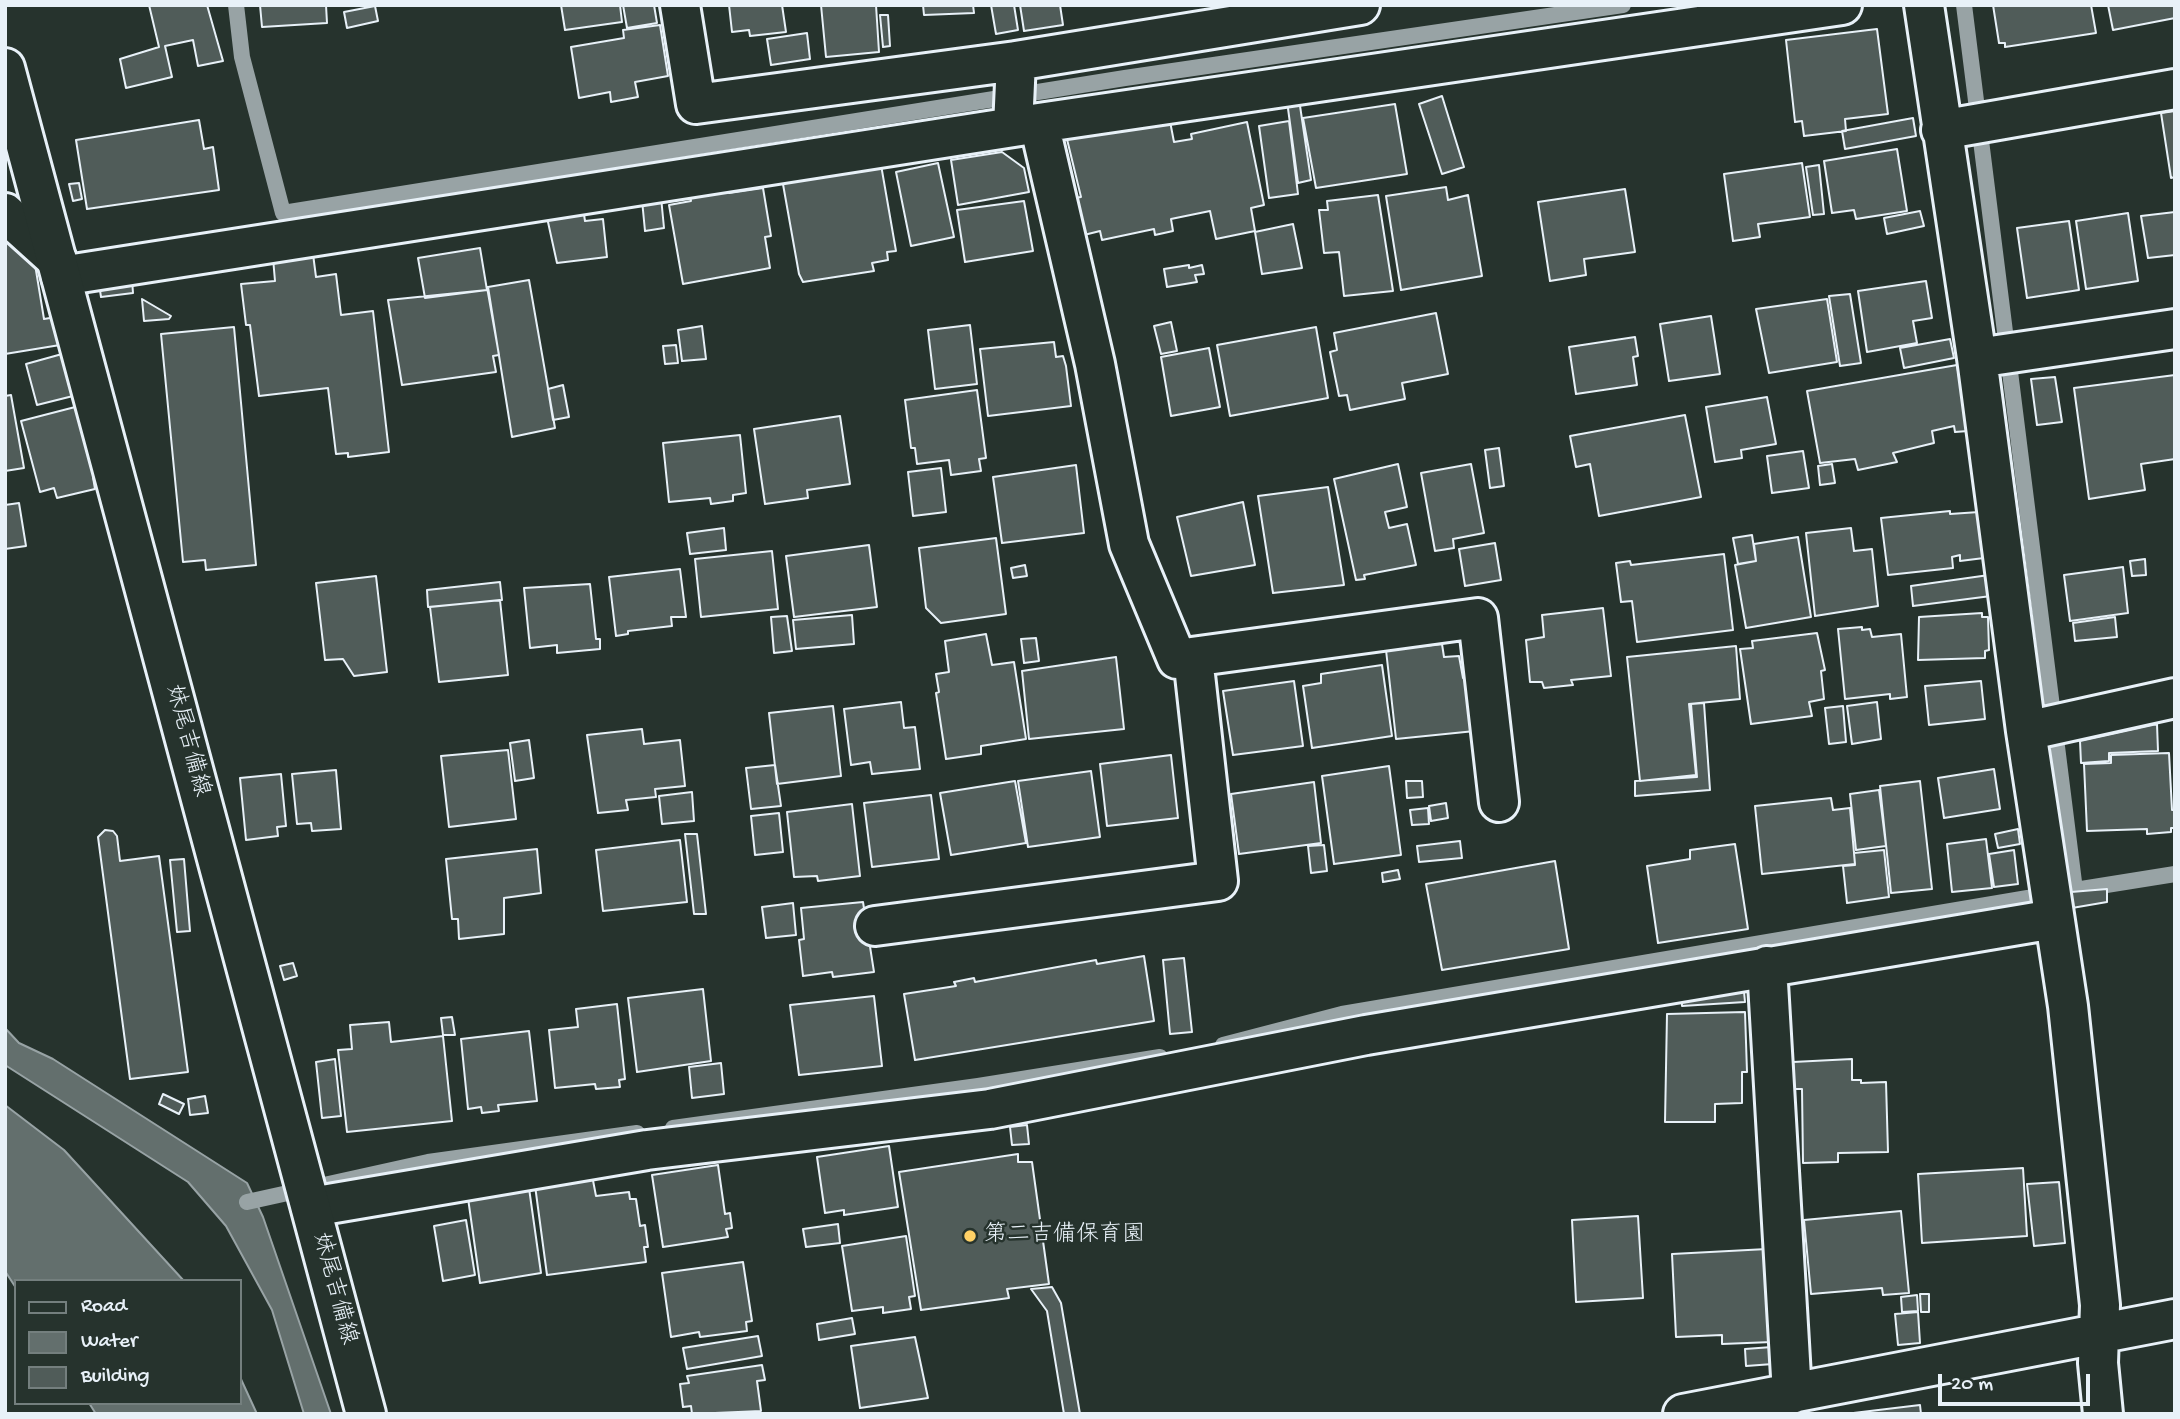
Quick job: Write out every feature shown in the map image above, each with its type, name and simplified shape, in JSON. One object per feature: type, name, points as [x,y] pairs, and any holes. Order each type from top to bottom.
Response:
[{"type":"street","points":[[680,5],[696,104],[1019,101],[1360,5]]},
{"type":"street","points":[[5,213],[59,268],[1019,101],[1842,5]]},
{"type":"street","points":[[1924,5],[1947,128],[1999,355],[2049,726],[2051,902],[2068,1006],[2100,1305],[2103,1414]]},
{"type":"street","name":"妹尾吉備線","points":[[5,68],[366,1414]]},
{"type":"street","points":[[1947,128],[2175,89]]},
{"type":"street","points":[[1019,101],[1095,364],[1129,544],[1177,659],[1478,618],[1499,802]]},
{"type":"street","points":[[1999,355],[2175,330]]},
{"type":"street","points":[[875,926],[1218,881],[1193,657]]},
{"type":"street","points":[[2049,726],[2175,698]]},
{"type":"street","points":[[307,1191],[990,1110],[1366,1035],[1768,966],[2051,902]]},
{"type":"street","points":[[1768,966],[1792,1394]]},
{"type":"street","points":[[1683,1414],[2100,1336],[2175,1319]]},
{"type":"water","points":[[5,1028],[19,1043],[53,1059],[247,1183],[263,1217],[331,1414],[304,1414],[272,1310],[226,1226],[188,1182],[5,1065]]},
{"type":"water","points":[[5,1105],[64,1150],[182,1279],[14,1279],[14,1285],[5,1271]]},
{"type":"water","points":[[242,1381],[257,1414],[96,1414],[90,1405],[242,1405]]},
{"type":"building","points":[[149,5],[207,5],[223,61],[198,66],[193,40],[165,46],[172,77],[126,88],[120,59],[159,47]]},
{"type":"building","points":[[260,5],[326,5],[327,23],[262,27]]},
{"type":"building","points":[[561,5],[620,5],[622,22],[565,30]]},
{"type":"building","points":[[623,5],[654,5],[657,23],[627,28]]},
{"type":"building","points":[[729,5],[782,5],[786,32],[750,36],[749,30],[732,32]]},
{"type":"building","points":[[821,5],[876,5],[879,52],[826,57]]},
{"type":"building","points":[[923,5],[973,5],[974,13],[924,15]]},
{"type":"building","points":[[991,5],[1014,5],[1018,30],[996,34]]},
{"type":"building","points":[[1020,5],[1060,5],[1063,25],[1024,31]]},
{"type":"building","points":[[1993,5],[2091,5],[2096,33],[2005,47],[2005,43],[1999,43]]},
{"type":"building","points":[[2108,5],[2175,5],[2175,18],[2113,30]]},
{"type":"building","points":[[375,6],[378,21],[347,28],[344,12]]},
{"type":"building","points":[[880,15],[888,15],[890,46],[883,47]]},
{"type":"building","points":[[660,25],[668,76],[635,82],[638,97],[611,102],[610,92],[579,98],[571,47],[624,38],[623,30]]},
{"type":"building","points":[[1877,29],[1888,114],[1845,119],[1846,131],[1804,136],[1802,121],[1795,122],[1786,40]]},
{"type":"building","points":[[807,33],[810,59],[771,65],[767,39]]},
{"type":"building","points":[[1442,96],[1464,167],[1442,174],[1419,104]]},
{"type":"building","points":[[1299,99],[1311,180],[1298,183],[1287,101]]},
{"type":"building","points":[[1395,104],[1407,174],[1316,188],[1303,118]]},
{"type":"building","points":[[1168,111],[1174,142],[1192,139],[1191,134],[1247,122],[1264,205],[1251,208],[1255,231],[1216,239],[1210,211],[1171,219],[1173,231],[1155,235],[1154,229],[1102,240],[1100,231],[1084,235],[1075,198],[1081,197],[1065,131]]},
{"type":"building","points":[[2175,111],[2175,177],[2171,178],[2161,113]]},
{"type":"building","points":[[1913,118],[1916,136],[1845,149],[1842,131]]},
{"type":"building","points":[[199,120],[204,149],[213,147],[219,190],[87,209],[76,140]]},
{"type":"building","points":[[1289,121],[1298,194],[1269,198],[1259,126]]},
{"type":"building","points":[[1897,149],[1907,211],[1856,219],[1854,210],[1832,213],[1824,161]]},
{"type":"building","points":[[1002,152],[1024,168],[1029,192],[958,205],[951,160]]},
{"type":"building","points":[[880,159],[896,251],[887,252],[888,260],[872,263],[874,271],[803,282],[799,274],[781,173]]},
{"type":"building","points":[[938,163],[954,237],[911,246],[896,172]]},
{"type":"building","points":[[1802,163],[1810,217],[1758,224],[1760,237],[1733,241],[1724,174]]},
{"type":"building","points":[[1819,165],[1824,214],[1813,215],[1806,167]]},
{"type":"building","points":[[79,183],[82,199],[73,201],[69,184]]},
{"type":"building","points":[[728,183],[729,193],[763,188],[771,236],[765,237],[770,268],[683,284],[669,205],[691,201],[689,190]]},
{"type":"building","points":[[1446,187],[1448,200],[1468,195],[1482,276],[1401,290],[1386,196]]},
{"type":"building","points":[[1625,189],[1635,252],[1584,259],[1586,275],[1550,281],[1538,202]]},
{"type":"building","points":[[1378,195],[1393,291],[1344,296],[1339,252],[1324,253],[1319,210],[1328,210],[1327,201]]},
{"type":"building","points":[[661,197],[664,228],[645,231],[642,200]]},
{"type":"building","points":[[1024,201],[1033,251],[965,262],[957,210]]},
{"type":"building","points":[[583,208],[585,221],[603,219],[607,257],[557,263],[546,213]]},
{"type":"building","points":[[1920,211],[1924,226],[1887,234],[1884,218]]},
{"type":"building","points":[[2175,212],[2175,255],[2148,258],[2141,216]]},
{"type":"building","points":[[2128,213],[2138,281],[2086,289],[2076,221]]},
{"type":"building","points":[[2069,221],[2079,290],[2027,298],[2017,228]]},
{"type":"building","points":[[1293,224],[1302,268],[1262,274],[1255,232]]},
{"type":"building","points":[[5,229],[31,240],[44,319],[56,317],[60,345],[5,354]]},
{"type":"building","points":[[480,248],[487,290],[425,298],[418,258]]},
{"type":"building","points":[[313,254],[316,277],[336,274],[341,315],[373,311],[389,452],[348,457],[348,453],[336,454],[328,388],[259,396],[250,325],[246,325],[241,284],[275,281],[273,258]]},
{"type":"building","points":[[1189,265],[1189,268],[1202,265],[1204,274],[1195,275],[1197,282],[1167,287],[1164,269]]},
{"type":"building","points":[[132,279],[133,293],[101,297],[99,284]]},
{"type":"building","points":[[529,280],[555,428],[512,437],[488,287]]},
{"type":"building","points":[[1926,281],[1932,318],[1913,321],[1917,343],[1867,352],[1858,291]]},
{"type":"building","points":[[487,287],[499,355],[493,356],[496,372],[402,385],[388,300],[487,290]]},
{"type":"building","points":[[1850,294],[1861,363],[1840,366],[1829,296]]},
{"type":"building","points":[[142,299],[171,316],[169,319],[144,321]]},
{"type":"building","points":[[1827,299],[1837,362],[1769,373],[1756,309]]},
{"type":"building","points":[[1436,313],[1448,374],[1402,383],[1405,399],[1350,410],[1347,395],[1339,396],[1330,352],[1337,350],[1334,333]]},
{"type":"building","points":[[1711,316],[1720,374],[1669,381],[1660,324]]},
{"type":"building","points":[[1171,322],[1177,351],[1161,354],[1154,326]]},
{"type":"building","points":[[970,325],[977,384],[935,389],[928,330]]},
{"type":"building","points":[[702,326],[706,359],[682,361],[678,330]]},
{"type":"building","points":[[234,327],[256,565],[206,570],[205,560],[183,562],[161,334]]},
{"type":"building","points":[[1316,327],[1328,398],[1230,416],[1217,345]]},
{"type":"building","points":[[1635,337],[1638,356],[1633,357],[1637,385],[1576,394],[1569,347]]},
{"type":"building","points":[[1950,339],[1954,358],[1904,368],[1900,348]]},
{"type":"building","points":[[1054,342],[1056,357],[1063,356],[1066,366],[1071,406],[988,416],[980,349]]},
{"type":"building","points":[[676,345],[678,363],[665,364],[663,346]]},
{"type":"building","points":[[1209,348],[1220,407],[1171,416],[1161,357]]},
{"type":"building","points":[[62,354],[73,396],[37,405],[26,364]]},
{"type":"building","points":[[1957,365],[1968,431],[1955,432],[1954,426],[1932,431],[1934,443],[1893,453],[1897,462],[1858,470],[1855,459],[1820,463],[1807,391]]},
{"type":"building","points":[[2175,375],[2175,459],[2141,464],[2145,490],[2089,499],[2074,388]]},
{"type":"building","points":[[2055,377],[2062,422],[2037,425],[2031,379]]},
{"type":"building","points":[[563,385],[569,417],[553,420],[548,389]]},
{"type":"building","points":[[977,390],[986,458],[979,459],[981,471],[951,475],[949,460],[917,464],[915,448],[911,448],[905,400]]},
{"type":"building","points":[[11,395],[24,468],[5,471],[5,396]]},
{"type":"building","points":[[1767,397],[1776,444],[1741,450],[1742,458],[1715,462],[1706,407]]},
{"type":"building","points":[[79,406],[96,477],[93,477],[95,489],[57,498],[54,488],[40,492],[21,421]]},
{"type":"building","points":[[1685,415],[1701,497],[1599,516],[1590,464],[1576,467],[1570,436]]},
{"type":"building","points":[[840,416],[850,484],[807,490],[808,498],[765,504],[754,429]]},
{"type":"building","points":[[740,435],[746,493],[733,495],[733,501],[711,504],[710,498],[669,502],[663,443]]},
{"type":"building","points":[[1499,448],[1504,486],[1490,488],[1485,450]]},
{"type":"building","points":[[1803,451],[1809,488],[1772,493],[1767,456]]},
{"type":"building","points":[[1398,464],[1407,507],[1385,512],[1389,528],[1407,524],[1416,565],[1364,575],[1365,579],[1356,580],[1334,479]]},
{"type":"building","points":[[1471,464],[1484,533],[1453,539],[1454,548],[1435,551],[1421,473]]},
{"type":"building","points":[[1832,464],[1835,483],[1820,485],[1818,466]]},
{"type":"building","points":[[1076,465],[1084,533],[1002,543],[993,477]]},
{"type":"building","points":[[941,468],[946,512],[913,516],[908,472]]},
{"type":"building","points":[[1328,487],[1344,585],[1273,593],[1258,496]]},
{"type":"building","points":[[1243,502],[1255,565],[1191,576],[1177,517]]},
{"type":"building","points":[[19,503],[26,546],[5,549],[5,505]]},
{"type":"building","points":[[1950,511],[1950,514],[1979,512],[1984,558],[1960,561],[1960,555],[1952,557],[1953,568],[1888,575],[1881,518]]},
{"type":"building","points":[[724,528],[726,550],[690,554],[687,533]]},
{"type":"building","points":[[1851,528],[1854,551],[1872,549],[1878,606],[1815,616],[1806,533]]},
{"type":"building","points":[[1752,535],[1756,561],[1738,564],[1733,538]]},
{"type":"building","points":[[1798,537],[1811,617],[1746,628],[1735,565],[1756,561],[1754,544]]},
{"type":"building","points":[[996,538],[1006,614],[941,623],[926,608],[919,548]]},
{"type":"building","points":[[1495,543],[1501,580],[1465,586],[1459,549]]},
{"type":"building","points":[[869,545],[877,607],[794,617],[786,556]]},
{"type":"building","points":[[772,551],[778,609],[701,617],[695,559]]},
{"type":"building","points":[[1724,554],[1733,630],[1637,642],[1632,601],[1621,602],[1616,563],[1630,561],[1631,565]]},
{"type":"building","points":[[2145,559],[2146,575],[2132,576],[2130,561]]},
{"type":"building","points":[[1025,565],[1027,576],[1013,578],[1011,568]]},
{"type":"building","points":[[2123,567],[2128,613],[2070,621],[2064,575]]},
{"type":"building","points":[[680,569],[686,617],[671,617],[672,626],[628,631],[628,634],[616,636],[609,577]]},
{"type":"building","points":[[1989,575],[1991,596],[1913,606],[1911,586]]},
{"type":"building","points":[[376,576],[387,672],[354,676],[343,659],[325,660],[316,583]]},
{"type":"building","points":[[500,582],[502,600],[428,607],[427,590]]},
{"type":"building","points":[[590,584],[596,639],[600,639],[600,649],[557,653],[557,645],[530,648],[524,588]]},
{"type":"building","points":[[500,600],[508,675],[439,682],[430,607]]},
{"type":"building","points":[[1603,608],[1611,676],[1571,680],[1573,685],[1544,688],[1542,682],[1530,682],[1526,640],[1544,637],[1542,615]]},
{"type":"building","points":[[1982,613],[1982,617],[1988,617],[1989,650],[1985,651],[1985,658],[1918,660],[1919,617]]},
{"type":"building","points":[[852,615],[854,644],[796,649],[793,620]]},
{"type":"building","points":[[787,616],[792,651],[774,653],[771,617]]},
{"type":"building","points":[[2115,617],[2117,637],[2075,641],[2073,623]]},
{"type":"building","points":[[1862,627],[1862,630],[1870,629],[1872,637],[1901,634],[1907,697],[1890,699],[1890,694],[1845,699],[1838,629]]},
{"type":"building","points":[[1817,633],[1825,670],[1821,671],[1824,699],[1809,702],[1812,716],[1751,724],[1740,649],[1753,648],[1752,641]]},
{"type":"building","points":[[986,634],[992,665],[1014,662],[1026,739],[981,746],[981,754],[946,759],[936,693],[939,692],[936,674],[949,672],[945,641]]},
{"type":"building","points":[[1036,638],[1039,661],[1024,663],[1021,639]]},
{"type":"building","points":[[1442,644],[1444,657],[1459,656],[1463,678],[1467,678],[1475,731],[1396,739],[1386,650]]},
{"type":"building","points":[[1736,646],[1740,699],[1689,704],[1696,775],[1640,781],[1627,657]]},
{"type":"building","points":[[1116,657],[1124,729],[1029,739],[1022,671]]},
{"type":"building","points":[[1382,665],[1392,736],[1312,748],[1303,686],[1321,683],[1321,674]]},
{"type":"building","points":[[1294,681],[1303,746],[1233,755],[1223,691]]},
{"type":"building","points":[[1981,681],[1985,719],[1929,725],[1925,686]]},
{"type":"building","points":[[901,702],[904,728],[915,727],[920,769],[872,774],[870,762],[851,765],[844,709]]},
{"type":"building","points":[[1877,702],[1881,739],[1852,744],[1847,706]]},
{"type":"building","points":[[1704,703],[1710,790],[1635,796],[1635,781],[1697,777],[1691,704]]},
{"type":"building","points":[[833,706],[841,776],[777,784],[769,713]]},
{"type":"building","points":[[1843,706],[1846,742],[1829,744],[1825,708]]},
{"type":"building","points":[[2157,724],[2158,751],[2109,753],[2109,761],[2081,763],[2080,741]]},
{"type":"building","points":[[642,729],[644,744],[680,740],[685,786],[655,789],[656,797],[626,800],[628,810],[598,813],[587,735]]},
{"type":"building","points":[[529,740],[534,778],[515,781],[510,743]]},
{"type":"building","points":[[508,750],[516,819],[449,827],[441,756]]},
{"type":"building","points":[[2169,753],[2172,810],[2175,810],[2175,828],[2171,828],[2171,832],[2147,834],[2147,829],[2087,831],[2084,764],[2111,763],[2111,755]]},
{"type":"building","points":[[1171,755],[1178,818],[1107,826],[1100,764]]},
{"type":"building","points":[[775,765],[781,806],[751,809],[746,768]]},
{"type":"building","points":[[1389,766],[1401,855],[1334,864],[1322,776]]},
{"type":"building","points":[[1994,769],[2000,809],[1944,818],[1938,778]]},
{"type":"building","points":[[336,770],[341,829],[312,831],[311,823],[297,824],[292,774]]},
{"type":"building","points":[[1091,771],[1100,837],[1028,847],[1018,781]]},
{"type":"building","points":[[281,774],[286,826],[277,827],[278,836],[246,840],[240,778]]},
{"type":"building","points":[[1015,781],[1026,843],[951,855],[940,793]]},
{"type":"building","points":[[1406,781],[1422,781],[1423,797],[1407,798]]},
{"type":"building","points":[[1920,781],[1932,889],[1891,893],[1880,786]]},
{"type":"building","points":[[1314,782],[1321,843],[1239,854],[1231,794]]},
{"type":"building","points":[[1879,790],[1886,846],[1856,850],[1850,794]]},
{"type":"building","points":[[692,792],[694,821],[662,824],[659,796]]},
{"type":"building","points":[[931,795],[939,859],[872,867],[864,803]]},
{"type":"building","points":[[1831,798],[1833,810],[1850,808],[1855,864],[1762,874],[1755,806]]},
{"type":"building","points":[[1446,803],[1448,818],[1431,821],[1429,806]]},
{"type":"building","points":[[852,804],[860,876],[818,881],[817,876],[794,877],[787,812]]},
{"type":"building","points":[[1428,808],[1429,824],[1412,825],[1410,810]]},
{"type":"building","points":[[779,813],[783,852],[755,855],[751,816]]},
{"type":"building","points":[[2018,829],[2020,844],[1998,848],[1995,834]]},
{"type":"building","points":[[105,830],[113,831],[117,836],[120,861],[159,856],[188,1072],[130,1079],[98,837]]},
{"type":"building","points":[[685,834],[697,834],[706,914],[694,914]]},
{"type":"building","points":[[1986,839],[1992,888],[1952,892],[1947,844]]},
{"type":"building","points":[[680,840],[687,902],[603,911],[596,850]]},
{"type":"building","points":[[1460,841],[1462,858],[1419,862],[1417,846]]},
{"type":"building","points":[[1735,844],[1748,929],[1658,943],[1647,866],[1690,859],[1690,850]]},
{"type":"building","points":[[1324,845],[1327,871],[1311,873],[1308,846]]},
{"type":"building","points":[[537,849],[541,893],[504,898],[504,934],[459,939],[458,919],[452,919],[446,859]]},
{"type":"building","points":[[1884,850],[1889,897],[1847,903],[1843,866],[1855,865],[1854,853]]},
{"type":"building","points":[[2014,850],[2018,884],[1994,887],[1989,854]]},
{"type":"building","points":[[184,859],[190,931],[177,932],[170,860]]},
{"type":"building","points":[[1555,861],[1569,949],[1442,970],[1426,884]]},
{"type":"building","points":[[1398,870],[1400,879],[1383,882],[1382,873]]},
{"type":"building","points":[[2107,889],[2107,902],[2072,908],[2071,892]]},
{"type":"building","points":[[863,902],[874,972],[833,977],[832,972],[803,976],[799,940],[804,939],[801,908]]},
{"type":"building","points":[[793,903],[796,935],[766,938],[762,907]]},
{"type":"building","points":[[1144,956],[1154,1021],[915,1060],[904,994],[956,986],[954,982],[974,978],[975,982],[1096,960],[1097,964]]},
{"type":"building","points":[[1184,958],[1192,1032],[1170,1034],[1163,960]]},
{"type":"building","points":[[293,963],[297,976],[284,980],[280,966]]},
{"type":"building","points":[[1743,981],[1745,1002],[1682,1006],[1681,992]]},
{"type":"building","points":[[703,989],[711,1061],[637,1072],[628,998]]},
{"type":"building","points":[[874,996],[882,1066],[799,1075],[790,1005]]},
{"type":"building","points":[[617,1004],[625,1079],[619,1080],[620,1087],[596,1089],[595,1084],[555,1088],[549,1030],[578,1027],[576,1009]]},
{"type":"building","points":[[1745,1012],[1747,1072],[1742,1072],[1742,1103],[1715,1104],[1715,1122],[1665,1122],[1667,1014]]},
{"type":"building","points":[[452,1017],[455,1035],[443,1035],[441,1018]]},
{"type":"building","points":[[389,1022],[391,1042],[443,1036],[452,1121],[347,1132],[338,1050],[352,1049],[350,1025]]},
{"type":"building","points":[[529,1031],[537,1101],[498,1105],[499,1111],[482,1113],[481,1107],[468,1109],[461,1039]]},
{"type":"building","points":[[335,1059],[341,1116],[322,1118],[316,1062]]},
{"type":"building","points":[[1852,1059],[1852,1080],[1861,1080],[1861,1083],[1886,1082],[1888,1152],[1838,1153],[1838,1162],[1803,1163],[1802,1089],[1794,1089],[1793,1062]]},
{"type":"building","points":[[721,1063],[724,1094],[692,1098],[689,1067]]},
{"type":"building","points":[[163,1094],[184,1104],[179,1114],[159,1104]]},
{"type":"building","points":[[205,1096],[208,1113],[190,1115],[188,1099]]},
{"type":"building","points":[[1027,1125],[1029,1144],[1012,1145],[1010,1127]]},
{"type":"building","points":[[889,1146],[898,1207],[844,1215],[844,1210],[825,1213],[817,1157]]},
{"type":"building","points":[[1018,1154],[1018,1162],[1032,1162],[1049,1284],[1007,1289],[1009,1298],[921,1310],[899,1172]]},
{"type":"building","points":[[718,1165],[725,1214],[730,1213],[732,1228],[726,1229],[728,1237],[663,1247],[652,1175]]},
{"type":"building","points":[[2023,1168],[2027,1236],[1922,1243],[1918,1174]]},
{"type":"building","points":[[591,1170],[596,1196],[629,1192],[630,1199],[636,1199],[640,1226],[645,1225],[648,1247],[644,1247],[646,1262],[547,1275],[534,1178]]},
{"type":"building","points":[[528,1181],[541,1273],[480,1283],[467,1191]]},
{"type":"building","points":[[2059,1182],[2065,1243],[2034,1246],[2027,1184]]},
{"type":"building","points":[[1901,1211],[1909,1293],[1883,1295],[1882,1288],[1811,1294],[1804,1220]]},
{"type":"building","points":[[1638,1216],[1643,1298],[1576,1302],[1572,1220]]},
{"type":"building","points":[[466,1220],[475,1275],[443,1281],[434,1226]]},
{"type":"building","points":[[838,1224],[840,1243],[806,1247],[803,1229]]},
{"type":"building","points":[[906,1236],[915,1296],[909,1297],[911,1309],[883,1313],[883,1307],[852,1311],[842,1246]]},
{"type":"building","points":[[1767,1249],[1772,1342],[1722,1344],[1722,1335],[1676,1337],[1672,1254]]},
{"type":"building","points":[[743,1262],[752,1321],[746,1322],[747,1331],[700,1337],[699,1332],[671,1337],[662,1273]]},
{"type":"building","points":[[1052,1287],[1061,1303],[1080,1414],[1064,1414],[1047,1311],[1031,1289]]},
{"type":"building","points":[[1920,1294],[1929,1294],[1929,1312],[1921,1312]]},
{"type":"building","points":[[1917,1295],[1918,1311],[1902,1312],[1901,1297]]},
{"type":"building","points":[[1918,1312],[1920,1343],[1898,1345],[1895,1314]]},
{"type":"building","points":[[852,1318],[855,1334],[819,1340],[817,1324]]},
{"type":"building","points":[[758,1336],[762,1356],[687,1369],[683,1348]]},
{"type":"building","points":[[915,1337],[928,1398],[860,1408],[851,1346]]},
{"type":"building","points":[[1772,1347],[1773,1364],[1746,1366],[1745,1349]]},
{"type":"building","points":[[762,1365],[765,1380],[757,1381],[761,1411],[692,1414],[691,1406],[683,1407],[680,1384],[689,1383],[687,1376]]},
{"type":"building","points":[[1920,1405],[1921,1414],[1845,1414]]},
{"type":"waterway","points":[[236,5],[242,57],[283,213],[1125,78],[1623,5]]},
{"type":"waterway","points":[[1223,1045],[1342,1014],[2075,890],[1964,5]]},
{"type":"waterway","points":[[2075,890],[2175,874]]},
{"type":"waterway","points":[[673,1128],[978,1086],[1160,1057]]},
{"type":"waterway","points":[[247,1202],[428,1162],[637,1133]]},
{"type":"place","name":"第二吉備保育園","points":[[970,1236]]}]
